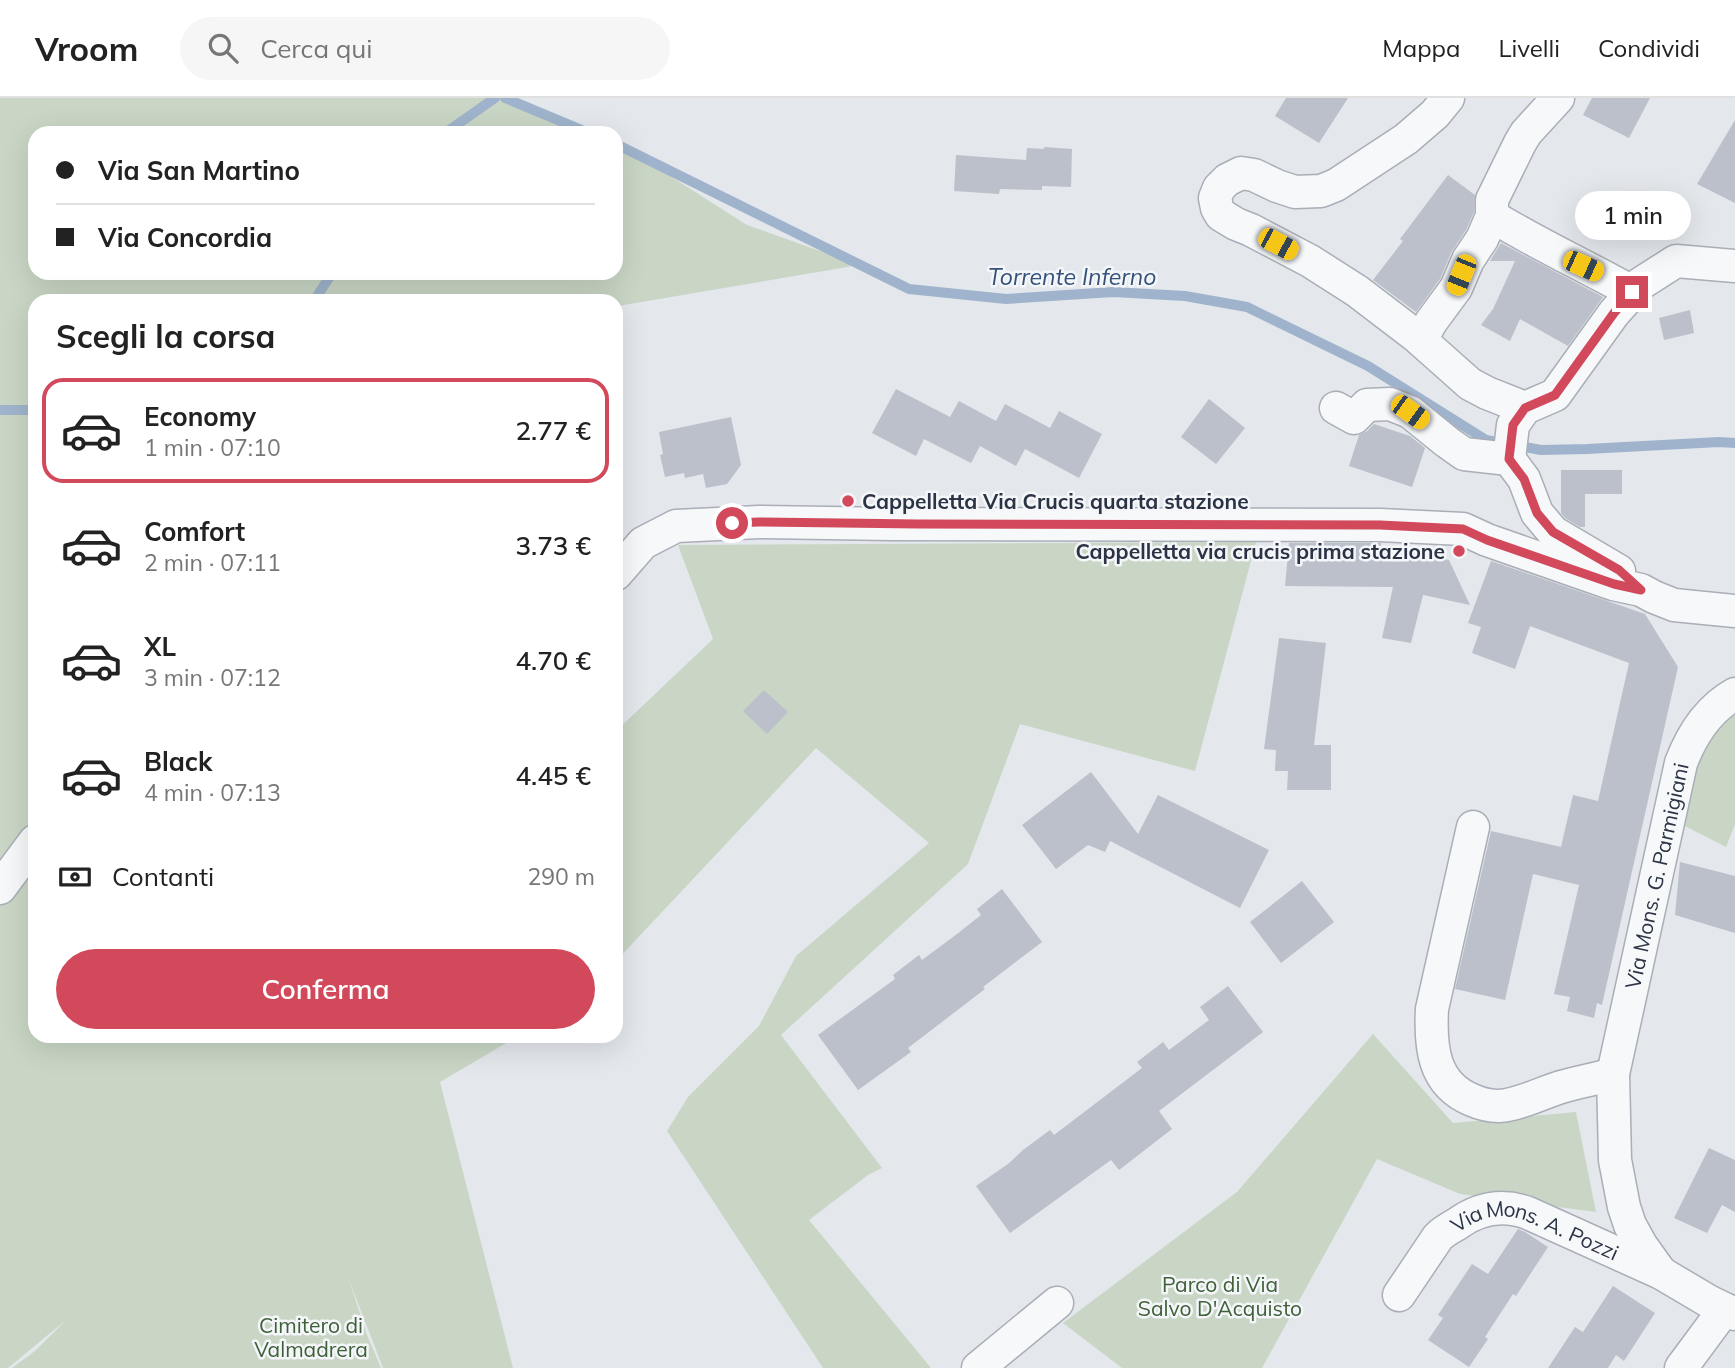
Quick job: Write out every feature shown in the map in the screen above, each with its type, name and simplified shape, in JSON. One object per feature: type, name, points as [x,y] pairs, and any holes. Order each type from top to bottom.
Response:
[{"type":"street","points":[[1448,98],[1435,114],[1406,139],[1336,185],[1321,191],[1295,192],[1254,175],[1241,173],[1227,180],[1219,188],[1215,198],[1217,208],[1221,215],[1236,224],[1336,277],[1421,340],[1470,384],[1513,402],[1515,436],[1524,479],[1537,513],[1553,532],[1619,570],[1641,590],[1654,597],[1674,605],[1735,611]]},
{"type":"street","points":[[1421,340],[1456,288],[1468,260],[1482,239],[1492,216],[1492,200],[1520,143],[1558,98]]},
{"type":"street","points":[[1492,216],[1632,292]]},
{"type":"street","points":[[1336,408],[1354,418],[1367,405],[1390,404],[1410,412],[1464,454],[1515,436],[1555,395],[1614,313],[1640,284],[1676,261],[1735,266]]},
{"type":"street","points":[[623,566],[643,543],[676,526],[759,522],[1380,525],[1463,529],[1487,540],[1614,584],[1641,590]]},
{"type":"street","name":"Via Mons. G. Parmigiani","points":[[1661,1273],[1630,1225],[1624,1208],[1615,1160],[1613,1074],[1681,763],[1700,726],[1717,706],[1735,694]]},
{"type":"street","points":[[1473,827],[1432,1009],[1431,1038],[1438,1068],[1452,1087],[1463,1096],[1482,1104],[1499,1106],[1613,1074]]},
{"type":"street","points":[[0,888],[28,850]]},
{"type":"street","name":"Via Mons. A. Pozzi","points":[[1399,1295],[1445,1230],[1462,1219],[1500,1208],[1528,1213],[1661,1273],[1730,1312]]},
{"type":"street","points":[[1576,1235],[1605,1230],[1615,1222],[1624,1208]]},
{"type":"street","points":[[978,1368],[1057,1303]]},
{"type":"street","points":[[1681,1368],[1730,1312]]},
{"type":"green space","name":"Cimitero di Valmadrera","points":[[0,98],[505,98],[572,126],[28,126],[28,280],[623,280],[623,147],[747,225],[859,265],[623,305],[623,294],[28,294],[28,1043],[506,1043],[440,1082],[513,1368],[383,1368],[349,1280],[381,1368],[12,1368],[35,1351],[66,1320],[8,1368],[0,1368]]},
{"type":"green space","points":[[1256,542],[1195,771],[1020,724],[968,864],[781,1035],[882,1168],[868,1175],[809,1220],[931,1368],[823,1368],[667,1131],[688,1097],[759,1026],[796,956],[929,843],[816,748],[623,954],[623,724],[713,639],[678,545]]},
{"type":"green space","points":[[1735,695],[1735,824],[1726,847],[1681,824],[1686,751]]},
{"type":"green space","name":"Parco di Via Salvo D'Acquisto","points":[[1373,1034],[1453,1123],[1576,1112],[1596,1212],[1460,1194],[1377,1159],[1262,1368],[1122,1368],[1063,1323],[1237,1192]]},
{"type":"building","points":[[1286,98],[1348,98],[1319,143],[1275,116]]},
{"type":"building","points":[[1592,98],[1650,98],[1629,138],[1583,115]]},
{"type":"building","points":[[1735,120],[1735,203],[1697,184]]},
{"type":"building","points":[[1027,148],[1072,149],[1071,187],[1042,186],[1042,190],[1000,189],[999,194],[954,191],[956,155],[1026,160]]},
{"type":"building","points":[[1448,175],[1475,195],[1474,212],[1440,279],[1416,312],[1373,280]]},
{"type":"building","points":[[1501,243],[1603,297],[1568,346],[1520,319],[1510,341],[1481,325],[1493,309],[1515,261],[1490,261]]},
{"type":"building","points":[[1690,310],[1694,333],[1664,340],[1659,318]]},
{"type":"building","points":[[896,389],[950,417],[959,401],[996,421],[1005,404],[1050,428],[1059,411],[1102,434],[1079,478],[1025,449],[1016,466],[980,446],[971,463],[924,439],[916,456],[872,433]]},
{"type":"building","points":[[1209,399],[1245,428],[1216,464],[1181,437]]},
{"type":"building","points":[[731,417],[741,465],[727,484],[706,488],[703,474],[685,478],[684,473],[665,477],[659,432]]},
{"type":"building","points":[[1374,424],[1410,436],[1425,448],[1412,487],[1349,466],[1359,435]]},
{"type":"building","points":[[1561,470],[1622,470],[1622,494],[1585,494],[1585,527],[1580,527],[1561,513]]},
{"type":"building","points":[[1289,543],[1381,543],[1381,547],[1408,550],[1449,560],[1470,605],[1423,595],[1411,643],[1382,638],[1393,587],[1285,586]]},
{"type":"building","points":[[1491,561],[1645,614],[1678,667],[1602,1005],[1597,1003],[1594,1018],[1567,1011],[1570,997],[1554,994],[1579,885],[1533,874],[1505,1000],[1455,989],[1491,831],[1561,847],[1573,795],[1598,801],[1629,663],[1530,626],[1515,669],[1472,653],[1481,627],[1468,623]]},
{"type":"building","points":[[1279,638],[1326,643],[1314,745],[1331,745],[1331,790],[1287,790],[1288,771],[1275,771],[1276,750],[1264,749]]},
{"type":"building","points":[[764,690],[788,712],[767,734],[743,711]]},
{"type":"building","points":[[1091,772],[1138,834],[1158,795],[1269,850],[1240,908],[1110,841],[1105,852],[1088,845],[1056,869],[1022,825]]},
{"type":"building","points":[[1680,862],[1735,876],[1735,933],[1675,915]]},
{"type":"building","points":[[1302,881],[1334,922],[1281,963],[1250,922]]},
{"type":"building","points":[[1002,889],[1042,942],[908,1048],[911,1052],[858,1090],[818,1035],[895,979],[893,975],[919,955],[922,960],[981,915],[977,909]]},
{"type":"building","points":[[1228,986],[1263,1032],[1159,1111],[1172,1129],[1119,1170],[1111,1160],[1010,1233],[976,1186],[1050,1130],[1054,1135],[1142,1068],[1137,1062],[1163,1042],[1169,1050],[1209,1020],[1200,1007]]},
{"type":"building","points":[[1709,1148],[1735,1160],[1735,1212],[1722,1205],[1707,1233],[1674,1218]]},
{"type":"building","points":[[1518,1229],[1548,1247],[1516,1296],[1513,1294],[1469,1367],[1428,1340],[1443,1318],[1438,1315],[1472,1264],[1488,1274]]},
{"type":"building","points":[[1613,1286],[1655,1313],[1624,1361],[1616,1355],[1608,1368],[1548,1368],[1575,1327],[1583,1332]]},
{"type":"waterway","name":"Torrente Inferno","points":[[455,126],[495,98]]},
{"type":"waterway","name":"Torrente Inferno","points":[[505,98],[572,126]]},
{"type":"waterway","name":"Torrente Inferno","points":[[623,147],[909,289],[1006,299],[1113,292],[1185,296],[1247,307],[1368,366],[1486,440],[1541,450],[1735,443]]},
{"type":"waterway","name":"Torrente Inferno","points":[[318,294],[328,280]]},
{"type":"waterway","name":"Torrente Inferno","points":[[0,410],[28,410]]},
{"type":"place","name":"Cappelletta Via Crucis quarta stazione","points":[[848,501]]},
{"type":"place","name":"Cappelletta via crucis prima stazione","points":[[1459,551]]},
{"type":"route","points":[[732,523],[1380,525],[1463,529],[1487,540],[1614,584],[1641,590],[1619,570],[1553,532],[1537,513],[1524,479],[1509,459],[1513,425],[1525,408],[1555,395],[1632,292]]}]
